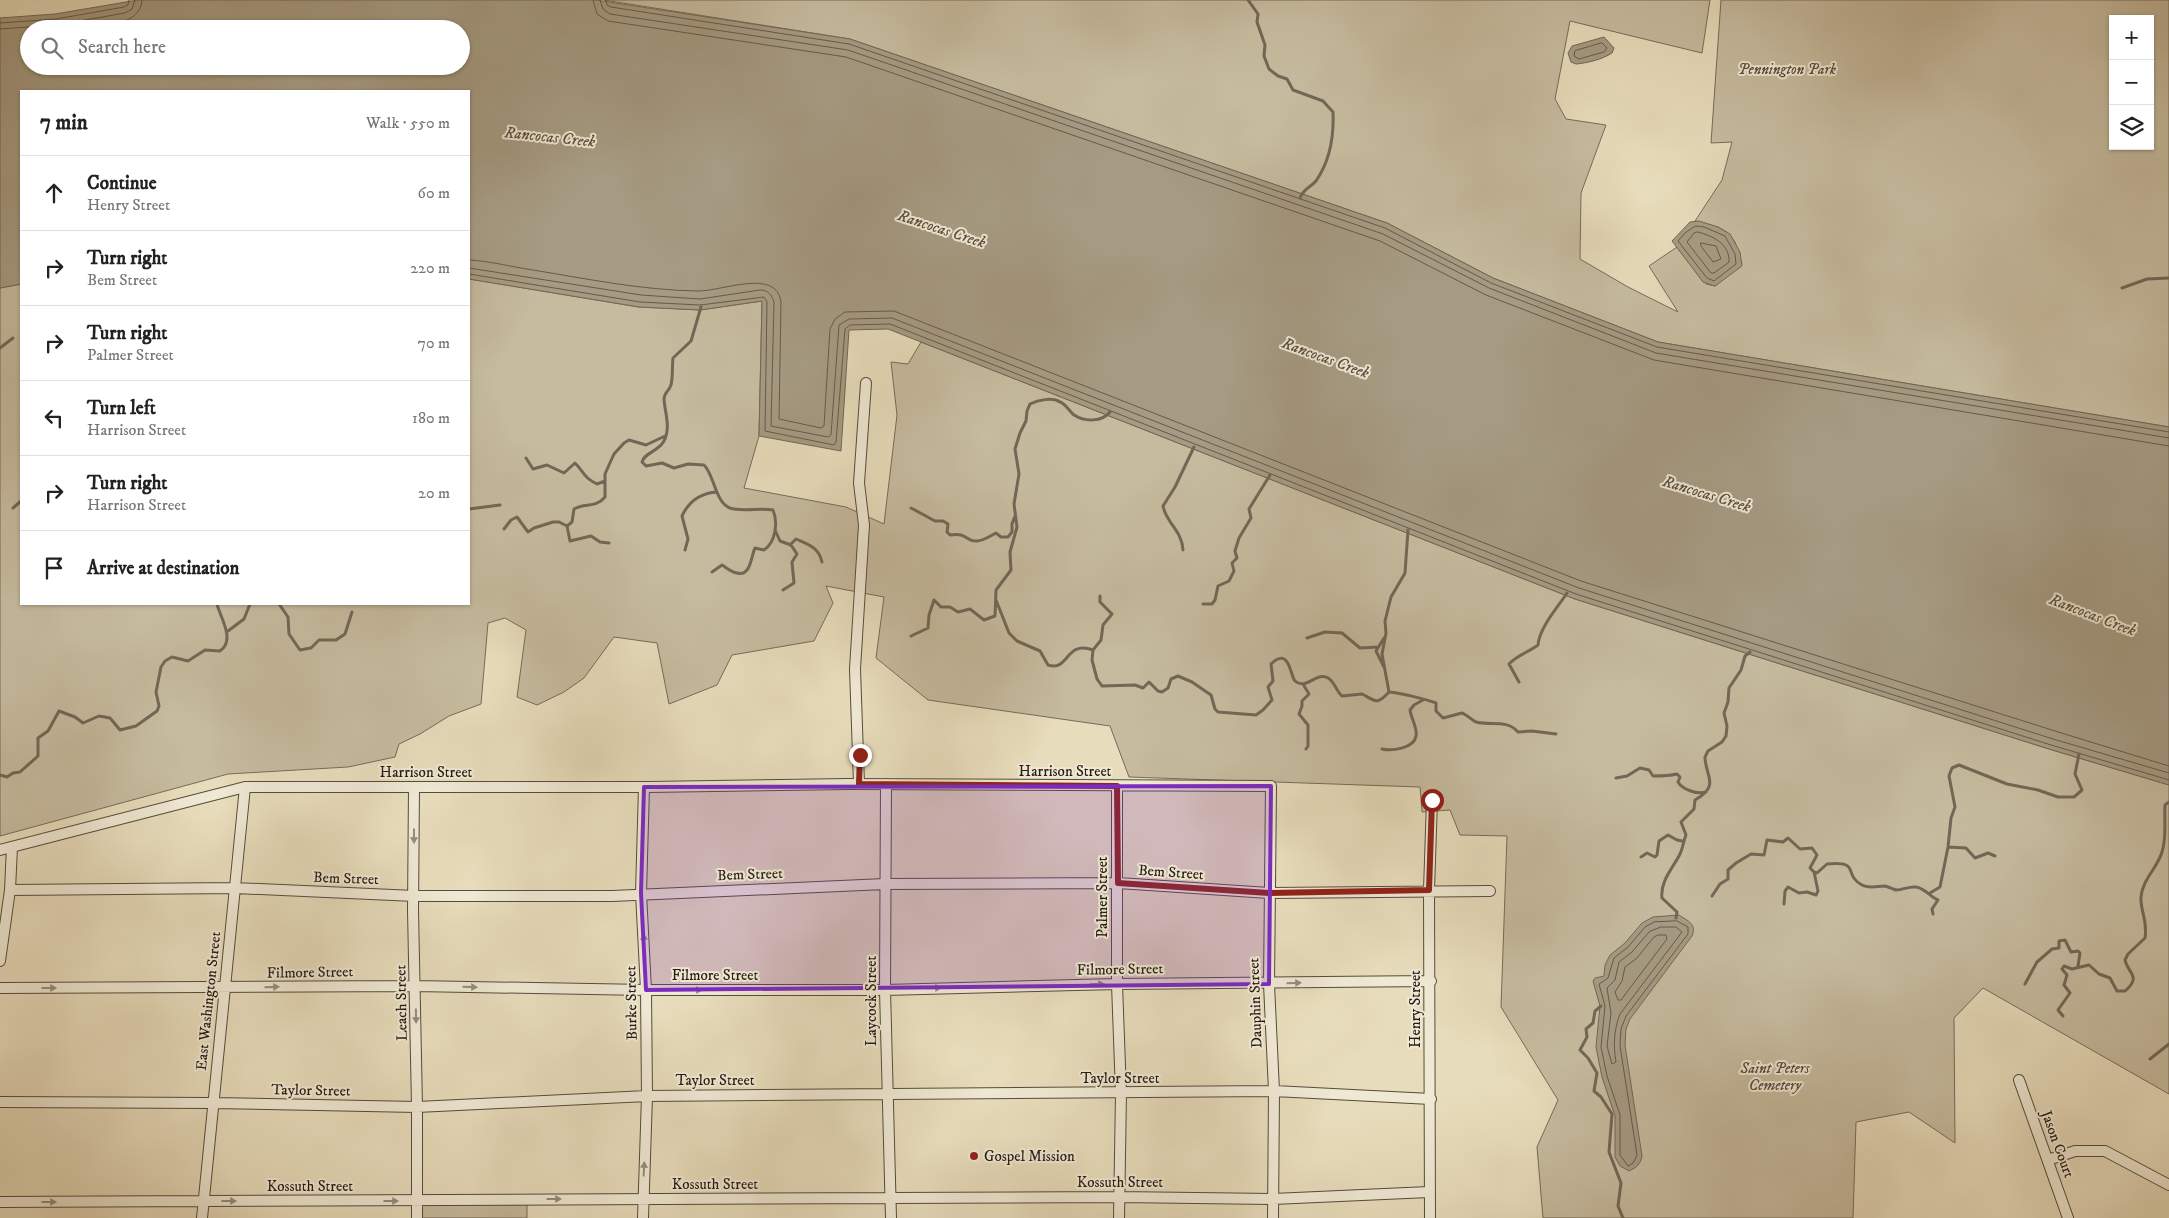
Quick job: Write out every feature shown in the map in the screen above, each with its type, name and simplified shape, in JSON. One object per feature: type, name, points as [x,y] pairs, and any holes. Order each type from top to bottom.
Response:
[{"type":"street","points":[[859,784],[855,669],[864,525],[859,482],[866,383]]},
{"type":"street","name":"Harrison Street","points":[[0,850],[245,787],[644,787],[859,784],[1271,786]]},
{"type":"street","name":"Laycock Street","points":[[886,784],[885,990],[891,1218]]},
{"type":"street","name":"Palmer Street","points":[[1117,786],[1117,984],[1121,1093],[1119,1218]]},
{"type":"street","name":"Dauphin Street","points":[[1271,786],[1269,984],[1274,1091],[1273,1218]]},
{"type":"street","name":"East Washington Street","points":[[202,1218],[245,787]]},
{"type":"street","name":"Burke Street","points":[[643,1218],[642,1199],[647,1096],[646,990],[641,893],[644,787]]},
{"type":"street","name":"Leach Street","points":[[414,788],[417,1218]]},
{"type":"street","name":"Henry Street","points":[[1430,1218],[1431,981],[1429,890],[1432,800]]},
{"type":"street","points":[[0,961],[10,890],[12,846]]},
{"type":"street","name":"Bem Street","points":[[10,890],[235,888],[415,896],[612,896],[641,893],[885,884],[1118,883],[1269,893],[1429,890],[1490,891]]},
{"type":"street","name":"Filmore Street","points":[[0,988],[416,986],[646,990],[885,990],[1117,984],[1431,981]]},
{"type":"street","name":"Jason Court","points":[[2019,1080],[2068,1218]]},
{"type":"street","name":"Taylor Street","points":[[0,1102],[213,1103],[417,1107],[647,1096],[1274,1091],[1430,1099]]},
{"type":"street","points":[[2048,1160],[2075,1151],[2105,1151],[2169,1185]]},
{"type":"street","name":"Kossuth Street","points":[[0,1202],[1118,1197],[1273,1199],[1429,1192]]},
{"type":"highlighted area","points":[[1271,786],[1269,984],[646,990],[641,893],[644,787]]},
{"type":"green space","name":"Pennington Park","points":[[604,0],[1710,0],[1702,53],[1570,21],[1555,99],[1566,119],[1606,125],[1581,193],[1580,259],[1628,287],[1678,312],[1649,266],[1677,247],[1706,284],[1715,286],[1742,264],[1735,242],[1727,232],[1718,227],[1695,221],[1722,180],[1732,142],[1711,143],[1721,0],[2169,0],[2169,427],[1658,342],[1493,278],[1387,223],[850,39]]},
{"type":"green space","name":"Saint Peters Cemetery","points":[[470,279],[639,307],[700,310],[762,301],[759,436],[744,488],[846,507],[884,524],[897,415],[891,362],[908,364],[921,342],[1575,599],[2049,749],[2169,785],[2169,1094],[1983,988],[1954,1018],[1955,1143],[1909,1112],[1856,1122],[1853,1218],[1543,1218],[1537,1147],[1558,1100],[1501,1007],[1507,836],[1460,835],[1450,810],[1422,812],[1420,787],[1129,777],[1110,726],[928,700],[876,658],[884,597],[826,586],[833,603],[814,641],[732,655],[717,685],[669,704],[657,643],[614,637],[584,678],[564,692],[537,705],[517,697],[526,630],[505,618],[488,623],[481,704],[449,716],[420,734],[399,744],[395,757],[348,767],[228,774],[0,836],[0,288],[20,284],[20,605],[470,605]]},
{"type":"green space","points":[[527,1200],[527,1218],[417,1218],[417,1201]]},
{"type":"water","name":"Rancocas Creek","points":[[138,0],[596,0],[850,39],[1387,223],[1493,278],[1658,342],[2169,427],[2169,785],[2049,749],[1575,599],[888,329],[849,330],[841,451],[759,436],[762,301],[700,310],[639,307],[470,279],[470,90],[20,90],[20,284],[0,288],[0,18],[55,14]]},
{"type":"water","points":[[1604,37],[1614,48],[1612,53],[1590,62],[1576,64],[1571,62],[1568,53],[1572,46]]},
{"type":"water","points":[[1699,221],[1718,227],[1730,234],[1740,252],[1742,266],[1715,286],[1703,282],[1672,241],[1690,222]]},
{"type":"water","points":[[1679,915],[1692,926],[1692,936],[1630,1019],[1626,1029],[1625,1045],[1642,1156],[1638,1165],[1629,1171],[1620,1166],[1615,1157],[1615,1116],[1602,1077],[1596,1047],[1600,1006],[1593,981],[1595,978],[1604,976],[1605,965],[1610,955],[1625,943],[1642,923],[1653,917]]},
{"type":"waterway","points":[[1248,0],[1258,14],[1257,22],[1265,45],[1264,56],[1269,69],[1278,76],[1287,79],[1293,90],[1323,101],[1333,112],[1332,139],[1325,165],[1316,181],[1305,190],[1300,198]]},
{"type":"waterway","points":[[2122,288],[2147,279],[2169,278]]},
{"type":"waterway","points":[[701,307],[691,341],[673,358],[671,385],[664,399],[667,426],[666,436],[662,444],[646,456],[642,462],[646,466],[662,463],[674,468],[688,464],[704,465],[723,503],[728,507],[739,510],[773,510],[776,526],[768,546],[764,550],[755,548],[750,565],[745,572],[731,571],[722,565],[712,572]]},
{"type":"waterway","points":[[0,348],[13,338]]},
{"type":"waterway","points":[[911,636],[928,628],[929,615],[934,600],[941,607],[950,607],[958,612],[970,609],[984,620],[995,616],[996,590],[1011,570],[1010,552],[1017,527],[1014,504],[1019,474],[1015,449],[1026,421],[1030,404],[1037,401],[1057,400],[1064,404],[1074,415],[1088,420],[1103,418],[1110,412]]},
{"type":"waterway","points":[[567,526],[572,522],[574,509],[597,503],[605,497],[605,474],[614,454],[624,443],[629,440],[646,445],[665,436]]},
{"type":"waterway","points":[[1183,550],[1180,537],[1167,517],[1163,506],[1175,487],[1194,447]]},
{"type":"waterway","points":[[526,458],[533,469],[547,465],[564,473],[575,463],[593,482],[597,484],[605,481]]},
{"type":"waterway","points":[[1203,604],[1212,604],[1215,600],[1218,586],[1229,581],[1234,571],[1232,563],[1237,558],[1235,551],[1239,538],[1251,518],[1249,509],[1270,475]]},
{"type":"waterway","points":[[685,550],[688,539],[682,516],[688,506],[696,499],[706,494],[717,492]]},
{"type":"waterway","points":[[13,508],[20,502]]},
{"type":"waterway","points":[[470,509],[500,505]]},
{"type":"waterway","points":[[911,508],[935,521],[943,521],[948,524],[947,532],[950,535],[960,535],[973,541],[982,540],[996,533],[1001,537],[1008,537],[1012,532],[1015,516]]},
{"type":"waterway","points":[[504,529],[511,520],[517,517],[528,532],[534,528],[559,522],[567,526],[570,541],[591,536],[600,542],[609,543]]},
{"type":"waterway","points":[[775,530],[780,541],[791,545],[797,554],[792,562],[794,583],[783,590]]},
{"type":"waterway","points":[[1389,692],[1382,654],[1386,633],[1385,621],[1391,597],[1405,573],[1408,530]]},
{"type":"waterway","points":[[790,545],[796,539],[808,545],[815,549],[822,562]]},
{"type":"waterway","points":[[1519,682],[1509,664],[1538,645],[1545,625],[1567,593]]},
{"type":"waterway","points":[[1100,596],[1100,602],[1112,614],[1103,625],[1101,640],[1093,650],[1092,660],[1097,679],[1102,686],[1135,685],[1143,688],[1149,682],[1158,691],[1162,692],[1168,688],[1171,679],[1178,676],[1192,682],[1211,695],[1215,709],[1218,712],[1256,715],[1272,700],[1268,687],[1273,681],[1271,664],[1277,659],[1282,658],[1286,660],[1293,678],[1299,683],[1303,684],[1324,677],[1334,684],[1342,696],[1362,694],[1376,701],[1389,692]]},
{"type":"waterway","points":[[996,600],[1009,633],[1017,641],[1040,651],[1048,665],[1055,666],[1060,664],[1077,649],[1093,650]]},
{"type":"waterway","points":[[0,775],[7,777],[13,773],[20,772],[38,756],[38,738],[48,731],[59,711],[75,717],[83,723],[99,716],[110,718],[120,730],[136,726],[157,711],[159,706],[156,692],[161,667],[165,661],[172,657],[188,661],[205,650],[220,651],[225,646],[227,641],[226,628],[217,605]]},
{"type":"waterway","points":[[228,631],[244,619],[250,605]]},
{"type":"waterway","points":[[280,605],[288,617],[289,634],[300,650],[311,648],[319,640],[336,640],[345,634],[352,612]]},
{"type":"waterway","points":[[1307,638],[1325,632],[1342,633],[1360,648],[1378,647]]},
{"type":"waterway","points":[[1384,638],[1376,651],[1384,667]]},
{"type":"waterway","points":[[1676,918],[1677,912],[1662,898],[1663,886],[1680,854],[1686,835],[1681,822],[1694,809],[1695,800],[1703,795],[1710,785],[1705,757],[1708,751],[1722,742],[1726,736],[1727,726],[1724,713],[1728,702],[1729,688],[1741,670],[1745,656],[1750,652]]},
{"type":"waterway","points":[[1303,684],[1309,694],[1302,701],[1299,714],[1308,725],[1308,746],[1306,749]]},
{"type":"waterway","points":[[1389,692],[1413,696],[1436,703],[1436,711],[1443,718],[1462,713],[1476,722],[1504,724],[1518,732],[1532,731],[1556,734]]},
{"type":"waterway","points":[[1382,749],[1391,750],[1411,744],[1416,736],[1416,730],[1410,710],[1414,705],[1423,700]]},
{"type":"waterway","points":[[1930,893],[1940,887],[1948,847],[1951,818],[1955,807],[1949,776],[1952,768],[1959,765],[2007,784],[2038,790],[2058,797],[2074,797],[2082,790],[2075,774],[2079,754]]},
{"type":"waterway","points":[[1616,778],[1627,776],[1640,768],[1649,770],[1653,776],[1677,774],[1680,777],[1678,782],[1683,787],[1694,792],[1706,792]]},
{"type":"waterway","points":[[2063,1016],[2058,1010],[2070,993],[2064,985],[2067,975],[2062,969],[2064,966],[2072,969],[2089,965],[2099,974],[2110,978],[2117,991],[2125,991],[2133,982],[2125,960],[2128,954],[2145,938],[2146,926],[2141,902],[2142,891],[2160,858],[2164,846],[2165,805],[2169,802]]},
{"type":"waterway","points":[[1641,857],[1647,853],[1655,857],[1659,841],[1668,835],[1682,841]]},
{"type":"waterway","points":[[1712,896],[1720,884],[1728,879],[1728,870],[1736,863],[1751,854],[1764,855],[1767,840],[1783,842],[1788,838],[1800,849],[1812,848],[1817,855],[1810,868],[1814,872],[1818,891],[1816,895],[1807,892],[1799,893],[1788,887],[1785,891],[1784,904]]},
{"type":"waterway","points":[[1948,847],[1966,848],[1975,858],[1988,853],[1995,856]]},
{"type":"waterway","points":[[1814,872],[1817,873],[1827,864],[1844,864],[1848,866],[1856,881],[1865,886],[1885,886],[1896,890],[1911,887],[1919,888],[1938,900],[1932,909],[1933,914]]},
{"type":"waterway","points":[[2025,984],[2037,962],[2052,949],[2059,948],[2059,941],[2065,940],[2071,952],[2078,951],[2080,953],[2078,966]]},
{"type":"waterway","points":[[1601,1006],[1595,1011],[1593,1023],[1586,1029],[1587,1037],[1580,1050],[1588,1058],[1597,1073],[1594,1091],[1601,1097],[1612,1114],[1609,1152],[1621,1183],[1618,1206],[1623,1218]]},
{"type":"waterway","points":[[2150,1059],[2169,1044]]},
{"type":"place","name":"Gospel Mission","points":[[974,1156]]},
{"type":"route","points":[[860,755],[859,784],[1117,786],[1118,883],[1269,893],[1429,890],[1432,800]]}]
